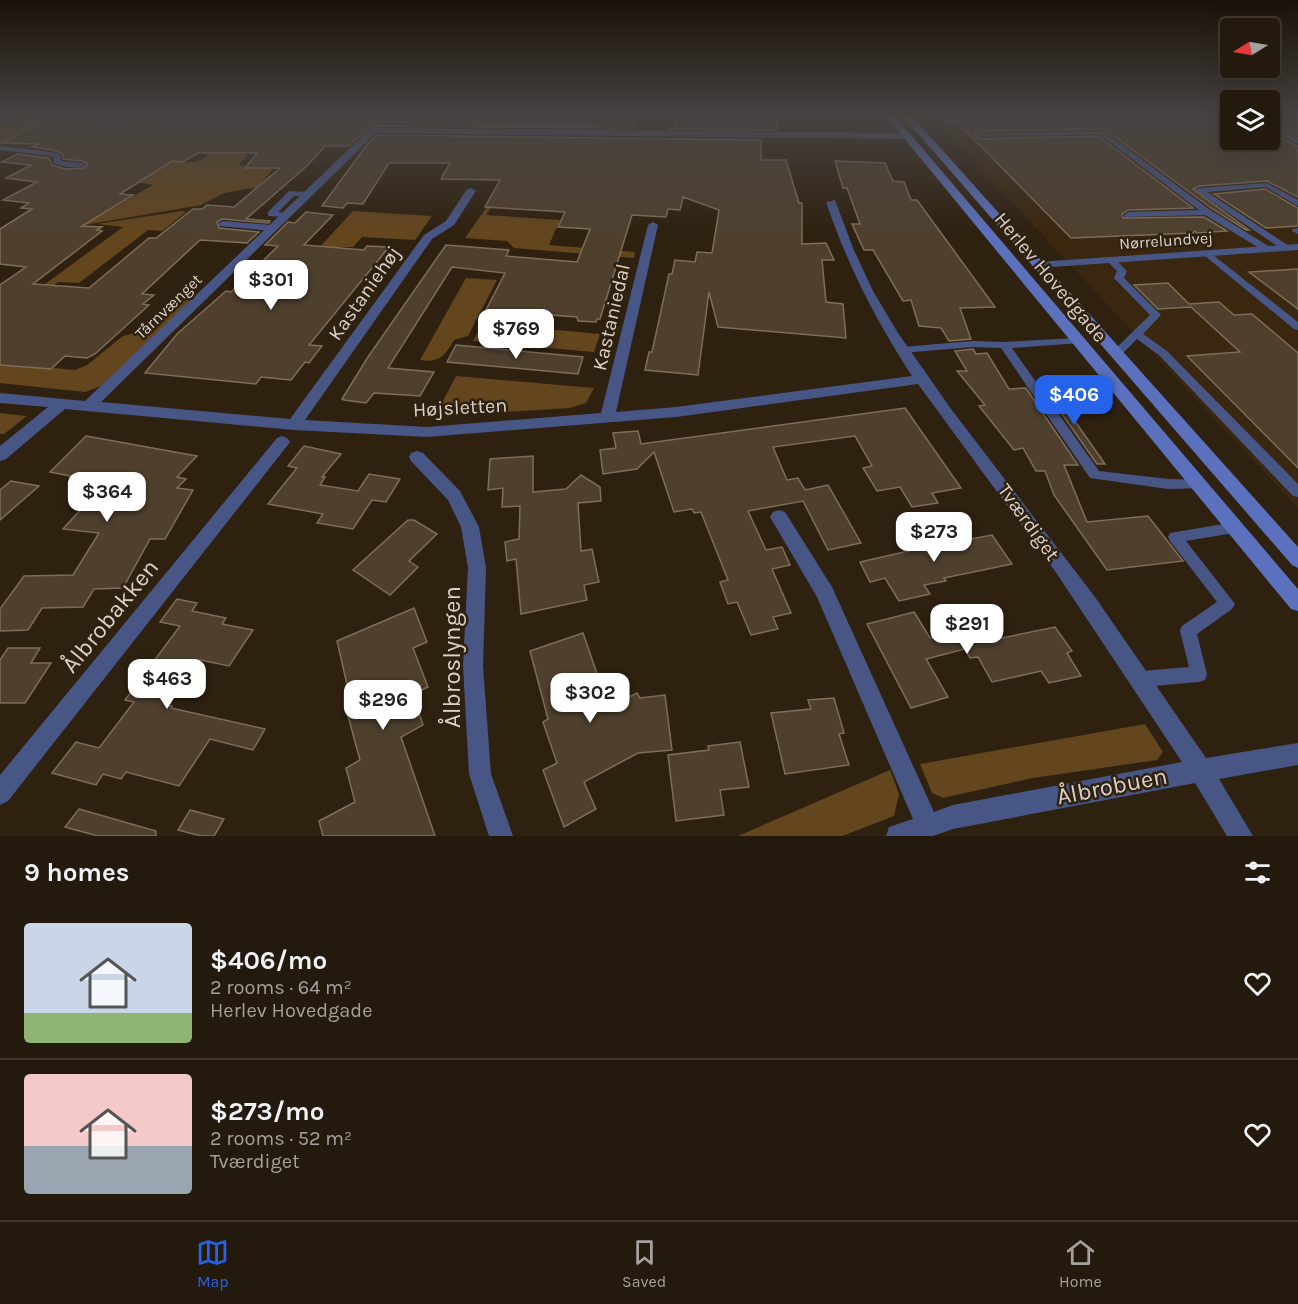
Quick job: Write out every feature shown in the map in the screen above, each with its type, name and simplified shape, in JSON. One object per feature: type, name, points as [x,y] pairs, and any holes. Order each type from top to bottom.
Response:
[{"type":"main road","name":"Herlev Hovedgade","points":[[922,154],[1076,341],[1298,603]]},
{"type":"main road","name":"Herlev Hovedgade","points":[[940,154],[1298,560]]},
{"type":"street","name":"Tårnvænget","points":[[89,405],[349,154]]},
{"type":"street","name":"Kastaniehøj","points":[[294,425],[428,237],[450,224],[471,190]]},
{"type":"street","name":"Tværdiget","points":[[831,202],[841,235],[856,270],[902,350],[1142,679],[1201,769],[1241,836]]},
{"type":"street","name":"Kastaniedal","points":[[607,418],[653,225]]},
{"type":"street","name":"Nørrelundvej","points":[[1037,265],[1292,248]]},
{"type":"street","name":"Højsletten","points":[[0,398],[294,425],[427,432],[676,412],[922,379]]},
{"type":"street","points":[[0,455],[62,404]]},
{"type":"street","name":"Ålbrobakken","points":[[0,793],[282,442]]},
{"type":"street","name":"Ålbroslyngen","points":[[417,457],[454,496],[470,527],[477,568],[473,666],[480,774],[501,836]]},
{"type":"street","points":[[779,517],[825,593],[904,765],[928,825]]},
{"type":"street","name":"Ålbrobuen","points":[[898,836],[953,817],[1201,769],[1298,754]]},
{"type":"lane","points":[[52,154],[58,157],[57,163],[82,165]]},
{"type":"lane","points":[[1130,154],[1207,212],[1267,249]]},
{"type":"lane","points":[[1292,248],[1199,190],[1267,185],[1298,204]]},
{"type":"lane","points":[[1128,215],[1207,212]]},
{"type":"lane","points":[[222,225],[271,228]]},
{"type":"lane","points":[[1208,254],[1298,327]]},
{"type":"lane","points":[[1112,261],[1122,271],[1119,278],[1156,315],[1116,354]]},
{"type":"lane","points":[[1138,335],[1163,353],[1298,492]]},
{"type":"lane","points":[[902,350],[973,344],[1004,345],[1076,341]]},
{"type":"lane","points":[[1004,345],[1095,475],[1168,484],[1197,484]]},
{"type":"lane","points":[[1142,679],[1199,674],[1188,631],[1227,604],[1175,537],[1235,528]]},
{"type":"shaded area","points":[[209,154],[249,155],[238,165],[273,169],[258,187],[224,193],[201,205],[84,225],[153,185],[131,181],[168,162],[193,162],[203,159]]},
{"type":"shaded area","points":[[967,154],[1298,154],[1298,508]]},
{"type":"shaded area","points":[[486,208],[491,208],[486,215],[560,220],[549,245],[635,252],[634,258],[514,248],[507,241],[465,238]]},
{"type":"shaded area","points":[[353,211],[432,216],[415,240],[362,237],[353,247],[341,247],[336,253],[316,251]]},
{"type":"shaded area","points":[[186,212],[162,231],[148,230],[79,283],[58,282],[4,324],[0,317],[123,227],[97,224]]},
{"type":"shaded area","points":[[466,278],[497,280],[468,336],[454,340],[448,350],[437,359],[420,360]]},
{"type":"shaded area","points":[[195,297],[101,386],[85,392],[0,383],[0,363],[75,370],[87,365],[123,336],[146,330],[176,302]]},
{"type":"shaded area","points":[[482,323],[600,334],[594,352],[473,341]]},
{"type":"shaded area","points":[[456,376],[594,388],[586,403],[570,408],[435,416]]},
{"type":"shaded area","points":[[0,413],[27,416],[4,434],[0,434]]},
{"type":"shaded area","points":[[1145,724],[1163,752],[1157,760],[1033,778],[943,798],[932,793],[920,764]]},
{"type":"shaded area","points":[[890,770],[899,794],[894,816],[842,836],[738,836]]},
{"type":"building","points":[[17,154],[49,158],[52,165],[65,169],[83,168],[88,164],[63,159],[63,154],[196,154],[183,162],[172,161],[120,194],[133,195],[82,226],[102,227],[97,230],[102,231],[33,284],[89,288],[149,238],[156,238],[193,209],[202,209],[207,205],[234,207],[280,168],[245,168],[256,154],[318,154],[246,219],[270,221],[269,223],[222,219],[217,222],[219,228],[259,232],[247,243],[200,240],[142,294],[154,295],[143,304],[149,305],[95,354],[87,358],[65,356],[51,369],[0,365],[0,285],[26,267],[0,264],[0,229],[32,209],[21,208],[29,203],[3,200],[37,182],[6,178],[31,165],[2,162]]},
{"type":"building","points":[[360,154],[761,154],[761,160],[786,160],[799,203],[802,203],[802,244],[826,243],[834,260],[822,260],[826,302],[843,304],[846,338],[718,327],[709,292],[698,375],[645,370],[649,352],[652,352],[669,274],[672,274],[675,260],[695,262],[697,252],[712,253],[719,210],[683,197],[680,210],[668,209],[666,217],[632,215],[600,319],[596,322],[578,321],[577,317],[486,310],[505,273],[452,267],[388,368],[434,372],[420,396],[374,393],[366,403],[344,400],[342,399],[368,357],[446,245],[509,250],[506,256],[577,262],[590,229],[558,227],[565,212],[485,207],[500,180],[441,179],[450,163],[389,163],[363,204],[347,203],[343,208],[322,206]]},
{"type":"building","points":[[988,154],[1122,154],[1193,208],[1128,210],[1122,214],[1123,218],[1204,217],[1227,231],[1197,233],[1195,231],[1193,233],[1071,238]]},
{"type":"building","points":[[1138,154],[1298,154],[1298,197],[1267,181],[1199,186],[1193,189],[1249,230],[1211,208]]},
{"type":"building","points":[[835,161],[885,163],[893,181],[904,182],[911,200],[917,200],[995,307],[960,308],[971,339],[949,341],[941,328],[919,326],[911,300],[903,301],[873,250],[864,250],[852,224],[860,224],[847,188],[843,188]]},
{"type":"building","points":[[1265,189],[1298,208],[1298,226],[1266,228],[1214,194]]},
{"type":"building","points":[[306,212],[333,215],[304,245],[364,250],[367,246],[389,247],[309,345],[322,346],[309,363],[305,362],[291,380],[261,377],[256,384],[145,373],[177,334],[226,291],[231,292],[278,246],[265,245],[288,222],[295,223]]},
{"type":"building","points":[[1298,269],[1298,309],[1249,272]]},
{"type":"building","points":[[1168,283],[1189,304],[1219,302],[1234,315],[1252,314],[1298,353],[1298,468],[1187,356],[1240,352],[1191,307],[1158,309],[1134,285]]},
{"type":"building","points":[[456,345],[583,357],[578,374],[447,362]]},
{"type":"building","points":[[973,349],[976,354],[987,353],[1009,389],[1026,388],[1078,465],[1064,465],[1087,522],[1148,516],[1183,561],[1107,570],[1054,495],[1045,471],[1036,471],[1023,448],[1014,450],[979,406],[985,405],[957,371],[967,371],[955,351]]},
{"type":"building","points":[[1043,387],[1051,387],[1105,464],[1097,464]]},
{"type":"building","points":[[905,408],[961,488],[932,493],[938,503],[912,507],[900,487],[877,491],[863,468],[872,466],[855,436],[773,447],[787,480],[798,478],[805,490],[828,485],[861,543],[828,550],[803,501],[748,511],[766,550],[782,547],[790,565],[772,569],[791,613],[773,617],[778,629],[751,635],[737,602],[728,604],[720,582],[728,580],[701,512],[694,513],[692,509],[674,512],[654,452],[637,469],[603,474],[600,450],[616,448],[613,433],[638,431],[641,444]]},
{"type":"building","points":[[86,436],[197,456],[177,477],[186,479],[177,488],[193,490],[165,539],[150,539],[123,588],[94,589],[83,607],[42,608],[28,630],[0,631],[0,609],[24,576],[73,575],[99,533],[63,529],[83,507],[70,504],[96,481],[50,472]]},
{"type":"building","points":[[304,446],[341,454],[322,477],[325,477],[320,485],[358,491],[369,474],[400,479],[386,502],[372,500],[353,529],[317,523],[323,514],[268,504],[297,468],[288,466]]},
{"type":"building","points":[[533,456],[533,492],[566,489],[581,475],[600,487],[601,501],[578,503],[581,551],[592,549],[599,582],[584,585],[587,600],[521,614],[516,559],[507,561],[505,542],[519,539],[520,506],[502,507],[503,488],[488,490],[490,459]]},
{"type":"building","points":[[11,481],[39,486],[0,520],[0,490]]},
{"type":"building","points":[[408,520],[414,520],[437,534],[409,561],[418,567],[390,595],[353,570]]},
{"type":"building","points":[[937,532],[944,544],[992,535],[1012,564],[944,578],[946,581],[924,585],[930,594],[899,601],[885,578],[870,582],[860,562],[913,550],[906,538]]},
{"type":"building","points":[[177,599],[197,603],[192,611],[226,618],[222,624],[253,630],[229,666],[196,659],[164,704],[172,706],[171,708],[265,729],[253,750],[210,739],[179,786],[126,772],[121,779],[103,774],[96,785],[52,773],[76,742],[99,748],[134,702],[125,700],[180,626],[160,622]]},
{"type":"building","points":[[414,608],[427,642],[413,648],[428,687],[413,694],[423,725],[401,737],[435,836],[323,836],[319,821],[355,802],[346,768],[360,760],[345,705],[351,702],[337,641]]},
{"type":"building","points":[[914,612],[930,638],[989,626],[997,639],[1055,627],[1072,651],[1067,653],[1081,676],[1049,683],[1041,671],[992,682],[978,657],[970,658],[965,649],[926,659],[948,697],[911,708],[867,624]]},
{"type":"building","points":[[583,633],[603,691],[615,685],[623,700],[637,693],[640,698],[665,695],[672,750],[638,753],[584,782],[596,809],[564,827],[543,770],[557,763],[543,722],[548,719],[530,651]]},
{"type":"building","points":[[8,648],[40,648],[31,663],[51,663],[25,703],[0,703],[0,660]]},
{"type":"building","points":[[834,698],[844,733],[839,734],[849,765],[785,774],[771,713],[811,709],[808,700]]},
{"type":"building","points":[[740,742],[749,787],[720,790],[724,815],[676,821],[668,755],[709,750],[708,746]]},
{"type":"building","points":[[79,809],[156,831],[156,836],[98,836],[65,827]]},
{"type":"building","points":[[190,810],[224,819],[214,836],[201,836],[178,830]]}]
